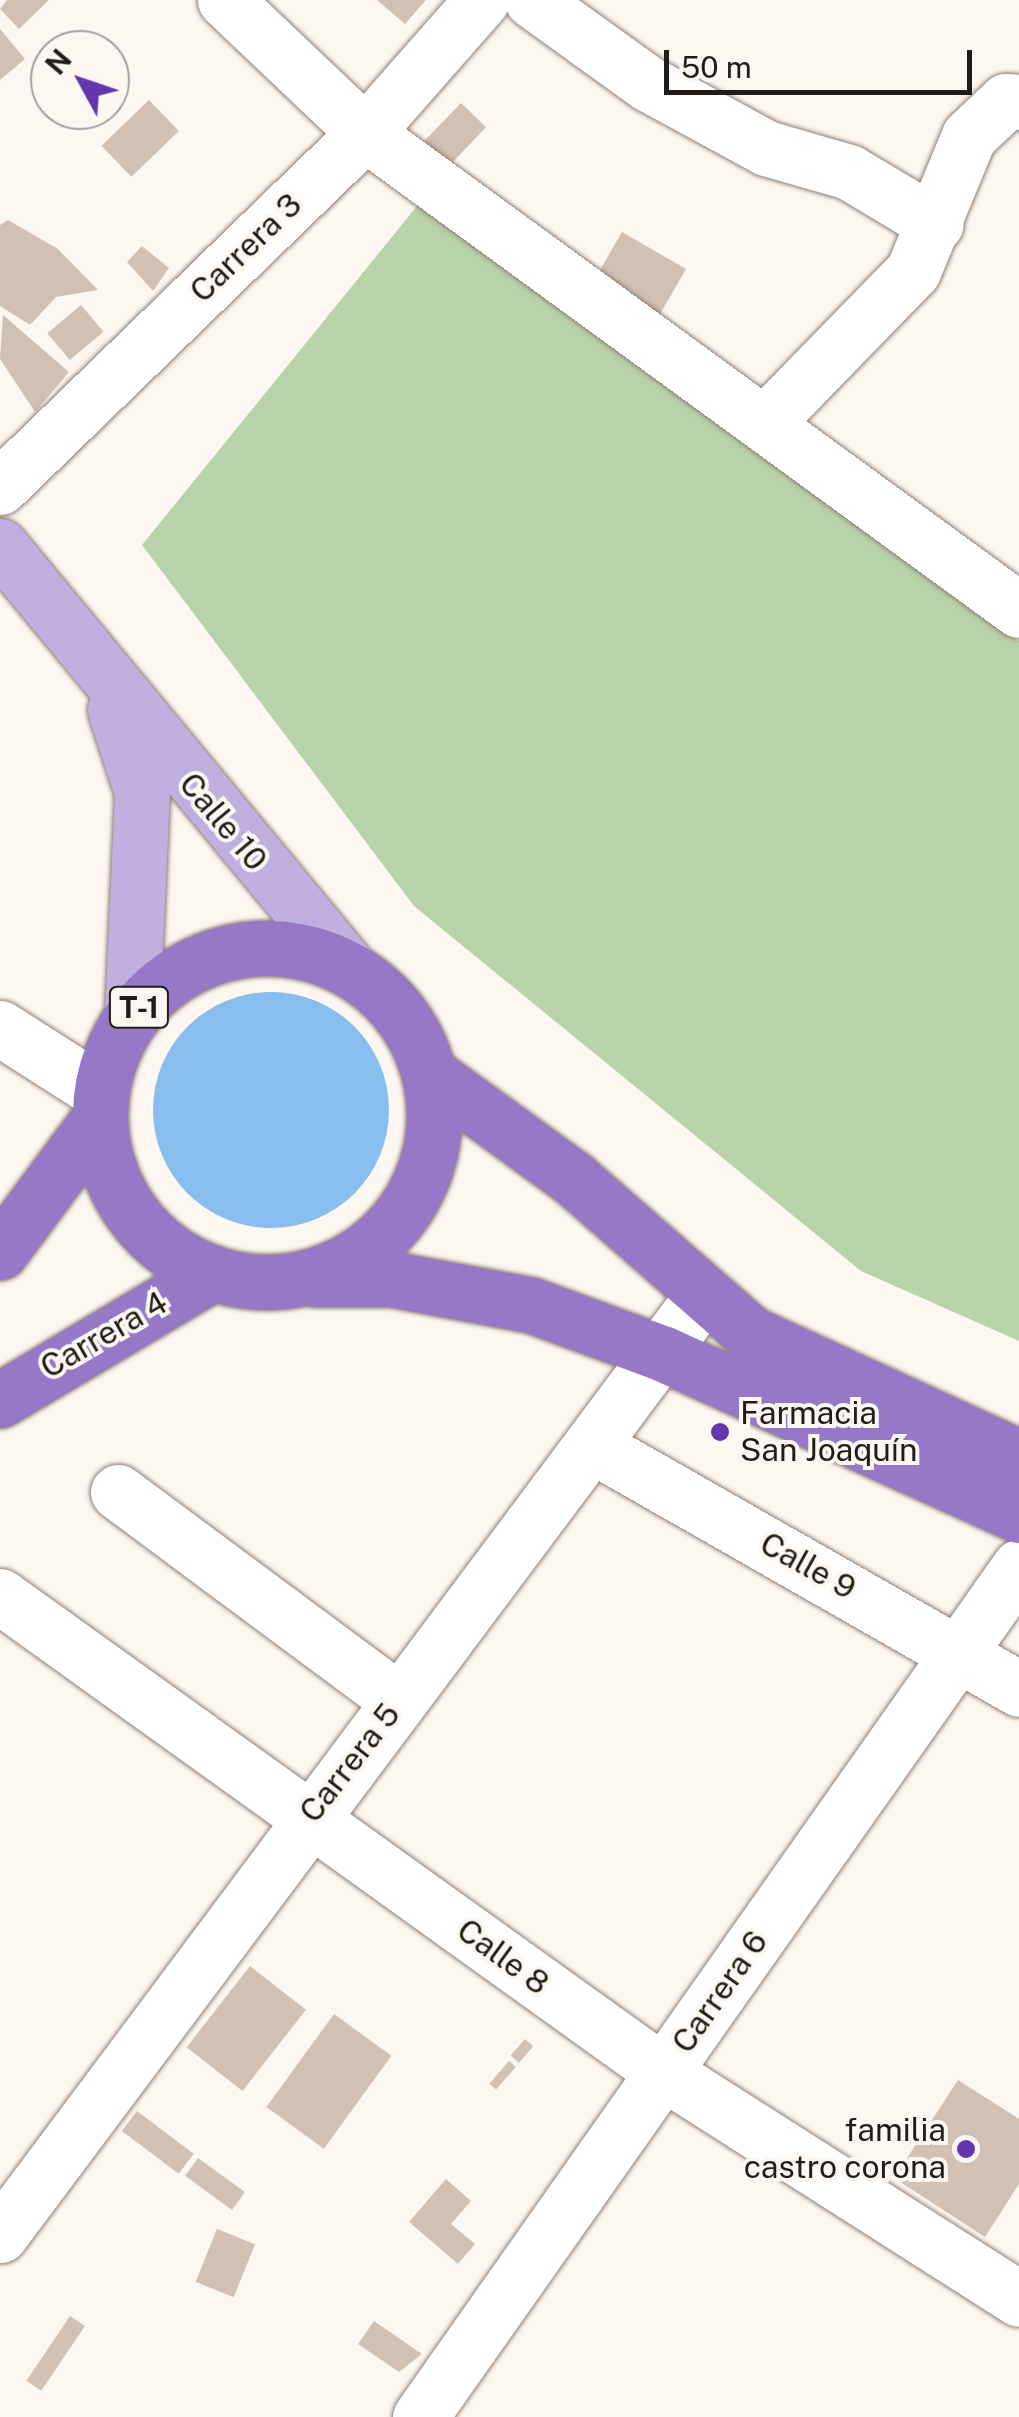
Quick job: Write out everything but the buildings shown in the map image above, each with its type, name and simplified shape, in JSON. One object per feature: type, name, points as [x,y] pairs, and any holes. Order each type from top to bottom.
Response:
[{"type":"highway","name":"T-1","points":[[0,1252],[99,1106],[132,1014],[166,981],[255,947],[303,950],[348,966],[404,1019],[431,1075],[434,1128],[423,1179],[395,1224],[355,1258],[307,1279]]},
{"type":"highway","name":"T-1","points":[[431,1075],[574,1179],[704,1294],[796,1358],[1019,1458]]},
{"type":"highway","name":"T-1","points":[[99,1106],[107,1170],[131,1215],[166,1250],[211,1274],[473,1290],[664,1354],[1019,1515]]},
{"type":"highway","name":"Carrera 4","points":[[0,1400],[211,1274]]},
{"type":"main road","name":"Calle 10","points":[[0,546],[100,675],[348,966]]},
{"type":"main road","name":"Calle 10","points":[[100,675],[142,792],[132,1014]]},
{"type":"street","points":[[225,0],[365,133],[769,420],[1019,610]]},
{"type":"street","name":"Carrera 3","points":[[0,487],[365,133],[482,0]]},
{"type":"street","points":[[532,0],[647,83],[766,148],[849,172],[936,224]]},
{"type":"street","points":[[769,420],[913,271],[936,224],[969,136],[1006,101],[1019,102]]},
{"type":"street","points":[[0,1028],[99,1106]]},
{"type":"street","name":"Carrera 5","points":[[0,2235],[308,1816],[595,1447],[704,1294]]},
{"type":"street","name":"Calle 9","points":[[595,1447],[962,1652],[1019,1689]]},
{"type":"street","points":[[118,1492],[398,1700]]},
{"type":"street","name":"Carrera 6","points":[[420,2417],[1019,1567]]},
{"type":"street","name":"Calle 8","points":[[0,1596],[662,2072],[1019,2299]]},
{"type":"green space","points":[[426,195],[1019,641],[1019,1341],[861,1271],[414,906],[142,545]]},
{"type":"water","points":[[271,992],[316,1001],[355,1026],[380,1065],[389,1110],[380,1155],[355,1194],[316,1219],[271,1228],[226,1219],[187,1194],[162,1155],[153,1110],[162,1065],[187,1026],[226,1001]]},
{"type":"place","name":"Farmacia San Joaquín","points":[[720,1432]]},
{"type":"place","name":"familia castro corona","points":[[966,2149]]}]
